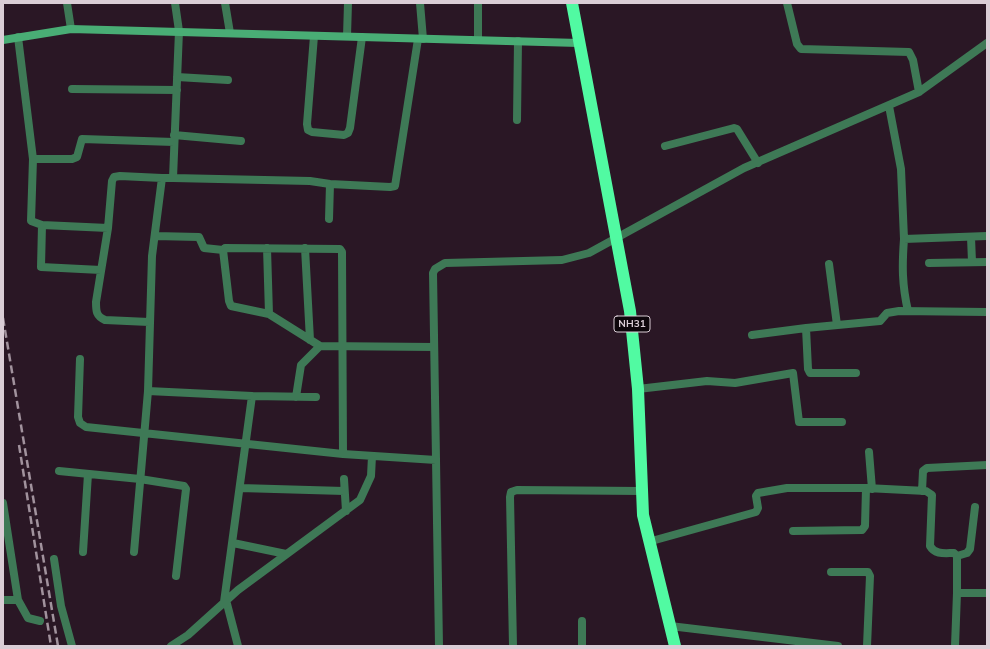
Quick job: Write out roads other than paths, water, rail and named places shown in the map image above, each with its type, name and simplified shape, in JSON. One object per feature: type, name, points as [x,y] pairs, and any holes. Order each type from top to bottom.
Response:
[{"type":"highway","name":"NH31","points":[[572,3],[630,311],[638,389],[643,514],[648,542],[675,646]]},
{"type":"street","points":[[67,3],[71,29]]},
{"type":"street","points":[[173,178],[179,31],[174,3]]},
{"type":"street","points":[[225,3],[230,33]]},
{"type":"street","points":[[347,36],[348,3]]},
{"type":"street","points":[[149,322],[105,320],[100,318],[96,313],[96,302],[108,228],[112,181],[114,177],[310,181],[330,184],[390,188],[395,186],[420,39],[420,3]]},
{"type":"street","points":[[478,3],[478,40]]},
{"type":"street","points":[[787,3],[796,44],[801,49],[909,52],[913,60],[919,92]]},
{"type":"street","points":[[3,40],[71,29],[580,43]]},
{"type":"street","points":[[314,36],[307,124],[308,130],[312,132],[344,135],[348,133],[350,128],[362,37]]},
{"type":"street","points":[[18,37],[33,159],[31,218],[34,223],[42,225],[108,228]]},
{"type":"street","points":[[518,41],[518,120]]},
{"type":"street","points":[[439,646],[433,273],[437,266],[445,263],[572,259],[589,253],[758,162],[919,92],[987,42]]},
{"type":"street","points":[[177,77],[228,80]]},
{"type":"street","points":[[72,89],[177,90]]},
{"type":"street","points":[[889,106],[901,169],[904,239],[902,288],[908,311]]},
{"type":"street","points":[[665,146],[734,128],[737,129],[758,162]]},
{"type":"street","points":[[33,159],[72,159],[77,157],[80,141],[82,139],[174,138],[241,141]]},
{"type":"street","points":[[134,552],[148,391],[149,322],[155,236],[162,178]]},
{"type":"street","points":[[329,219],[330,184]]},
{"type":"street","points":[[42,225],[41,267],[101,270]]},
{"type":"street","points":[[155,236],[199,237],[204,248],[223,250],[225,248],[340,249],[342,252],[343,454]]},
{"type":"street","points":[[904,239],[987,236]]},
{"type":"street","points":[[971,237],[972,262]]},
{"type":"street","points":[[267,248],[269,314]]},
{"type":"street","points":[[305,248],[310,340]]},
{"type":"street","points":[[223,250],[229,301],[231,306],[269,314],[320,346],[434,347]]},
{"type":"street","points":[[929,263],[987,262]]},
{"type":"street","points":[[829,264],[836,325]]},
{"type":"street","points":[[752,335],[880,321],[890,312],[987,312]]},
{"type":"street","points":[[806,328],[808,369],[810,372],[856,373]]},
{"type":"street","points":[[296,397],[301,365],[320,346]]},
{"type":"street","points":[[80,359],[78,417],[80,423],[86,427],[343,454],[436,460]]},
{"type":"street","points":[[638,389],[694,382],[735,383],[793,373],[799,422],[842,422]]},
{"type":"street","points":[[148,391],[252,396],[316,397]]},
{"type":"street","points":[[238,646],[225,601],[252,396]]},
{"type":"street","points":[[793,531],[862,530],[865,526],[869,488],[870,452]]},
{"type":"street","points":[[171,646],[188,636],[225,601],[334,517],[346,511],[360,500],[371,476],[372,456]]},
{"type":"street","points":[[922,491],[923,471],[926,468],[987,465]]},
{"type":"street","points":[[59,471],[183,485],[186,489],[176,576]]},
{"type":"street","points":[[83,552],[88,474]]},
{"type":"street","points":[[344,479],[346,511]]},
{"type":"street","points":[[240,488],[344,491]]},
{"type":"street","points":[[648,542],[756,512],[758,508],[756,496],[758,493],[787,488],[869,488],[922,491],[932,495],[930,546],[936,553],[954,553],[957,556],[967,553],[970,549],[975,507]]},
{"type":"street","points":[[513,646],[511,492],[517,490],[641,491]]},
{"type":"street","points":[[3,503],[18,600],[28,618],[40,621]]},
{"type":"street","points":[[233,543],[286,554]]},
{"type":"street","points":[[954,646],[957,593],[957,556]]},
{"type":"street","points":[[54,559],[61,606],[72,646]]},
{"type":"street","points":[[831,572],[868,572],[870,576],[867,646]]},
{"type":"street","points":[[957,593],[987,593]]},
{"type":"street","points":[[3,600],[18,600]]},
{"type":"street","points":[[582,621],[582,646]]},
{"type":"street","points":[[670,626],[838,646]]},
{"type":"railway","points":[[3,318],[58,646]]},
{"type":"railway","points":[[19,445],[51,646]]}]
